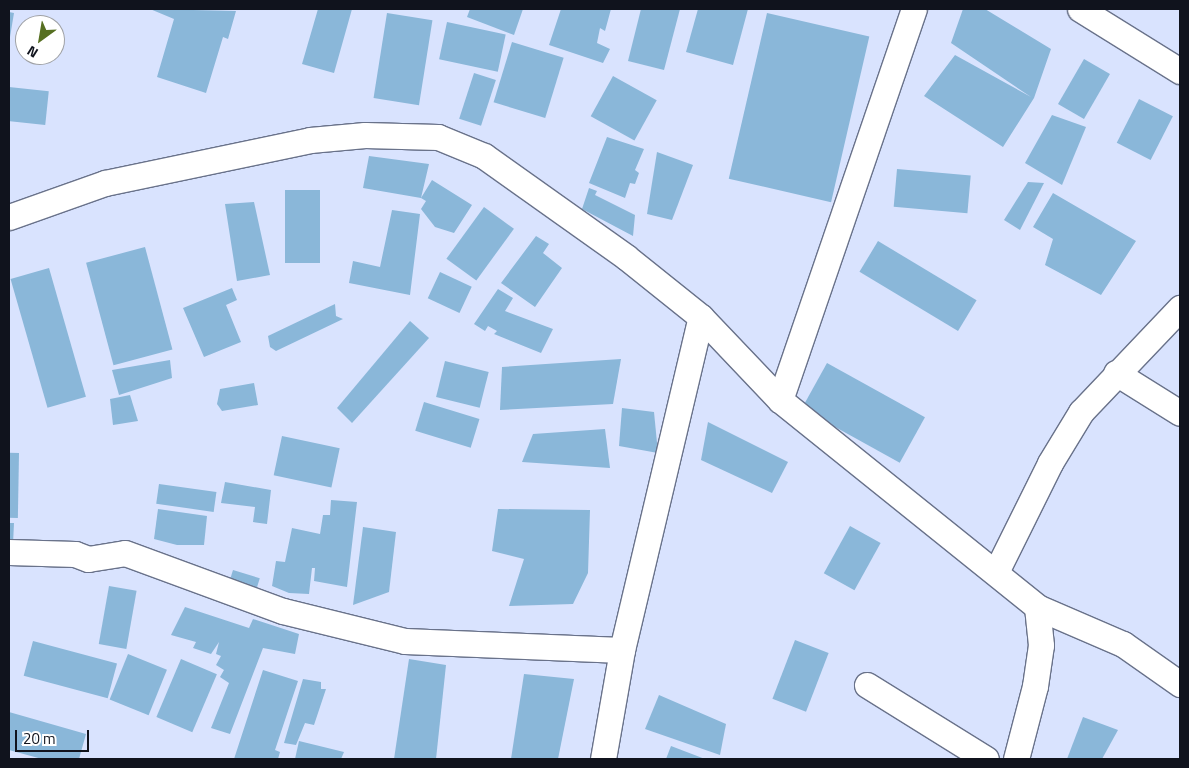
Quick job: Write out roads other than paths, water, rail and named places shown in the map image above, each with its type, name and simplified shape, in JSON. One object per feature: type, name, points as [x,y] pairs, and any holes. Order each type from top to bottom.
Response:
[{"type":"street","points":[[780,400],[914,9]]},
{"type":"street","points":[[1080,9],[1180,71]]},
{"type":"street","points":[[9,217],[105,184],[310,140],[365,135],[438,137],[484,156],[626,257],[700,318],[780,400],[996,572],[1037,607],[1123,644],[1180,684]]},
{"type":"street","points":[[996,572],[1050,463],[1081,412],[1116,373],[1180,308]]},
{"type":"street","points":[[602,759],[622,650],[700,318]]},
{"type":"street","points":[[1116,373],[1180,413]]},
{"type":"street","points":[[9,552],[74,554],[88,558],[125,553],[283,611],[405,641],[622,650]]},
{"type":"street","points":[[1016,759],[1035,686],[1041,645],[1037,607]]},
{"type":"street","points":[[868,685],[986,759]]}]
